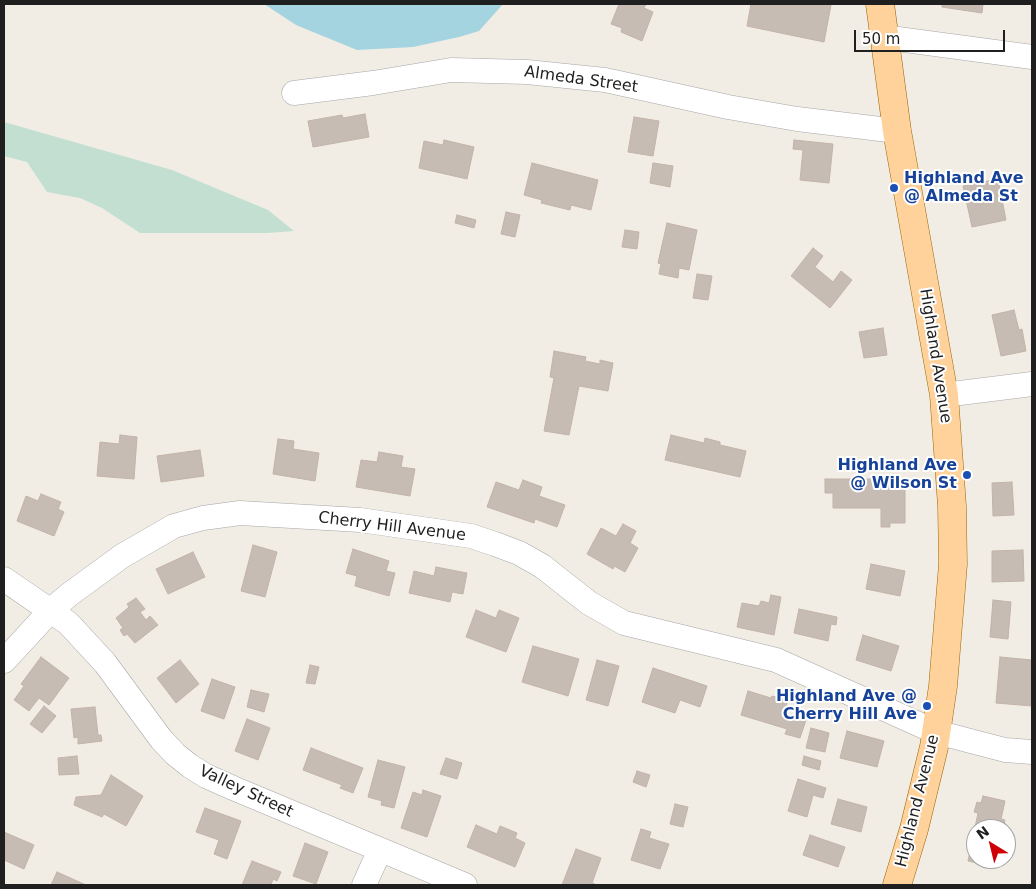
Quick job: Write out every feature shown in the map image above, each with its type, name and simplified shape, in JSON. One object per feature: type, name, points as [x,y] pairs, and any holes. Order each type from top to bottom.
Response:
[{"type":"main road","name":"Highland Avenue","points":[[880,4],[896,130],[944,395],[952,506],[953,564],[949,628],[936,732],[914,829],[897,885]]},
{"type":"street","points":[[883,37],[1032,57]]},
{"type":"street","name":"Almeda Street","points":[[294,93],[451,70],[527,72],[605,80],[728,107],[797,119],[896,130]]},
{"type":"street","points":[[944,395],[1032,384]]},
{"type":"street","name":"Cherry Hill Avenue","points":[[4,661],[51,610],[78,588],[147,541],[174,526],[203,518],[240,513],[360,520],[471,536],[496,544],[519,553],[542,566],[589,603],[639,628],[776,660],[936,732],[1005,750],[1032,752]]},
{"type":"street","name":"Valley Street","points":[[4,579],[68,623],[105,663],[161,739],[190,766],[206,776],[465,885]]},
{"type":"street","points":[[364,885],[380,850]]},
{"type":"green space","points":[[4,122],[172,170],[268,210],[294,231],[267,233],[140,233],[102,208],[80,198],[47,192],[27,162],[4,156]]},
{"type":"water","points":[[264,4],[503,4],[479,31],[413,47],[357,50],[296,25]]},
{"type":"building","points":[[619,4],[646,4],[644,8],[653,12],[642,41],[621,32],[622,28],[611,24]]},
{"type":"building","points":[[751,4],[831,5],[824,42],[747,26]]},
{"type":"building","points":[[942,4],[983,4],[982,13],[942,7]]},
{"type":"building","points":[[365,114],[369,137],[313,147],[308,121],[342,115],[343,118]]},
{"type":"building","points":[[634,117],[659,121],[653,156],[628,152]]},
{"type":"building","points":[[444,140],[474,147],[467,179],[419,168],[424,141],[443,145]]},
{"type":"building","points":[[794,140],[833,144],[829,183],[800,180],[803,150],[793,149]]},
{"type":"building","points":[[532,163],[598,180],[591,210],[571,205],[570,210],[541,203],[542,200],[524,195]]},
{"type":"building","points":[[653,163],[673,166],[670,187],[650,183]]},
{"type":"building","points":[[998,179],[1006,220],[972,227],[963,186]]},
{"type":"building","points":[[506,212],[520,215],[515,237],[501,234]]},
{"type":"building","points":[[457,215],[476,220],[474,228],[455,223]]},
{"type":"building","points":[[667,223],[697,230],[689,270],[679,268],[678,278],[659,274],[661,264],[658,263]]},
{"type":"building","points":[[625,230],[639,232],[637,249],[622,247]]},
{"type":"building","points":[[813,248],[823,256],[815,267],[833,282],[841,271],[852,280],[830,308],[791,276]]},
{"type":"building","points":[[697,274],[712,276],[708,300],[693,298]]},
{"type":"building","points":[[1014,310],[1019,330],[1022,329],[1026,351],[1001,356],[992,315]]},
{"type":"building","points":[[883,328],[887,355],[864,358],[859,332]]},
{"type":"building","points":[[554,351],[586,357],[585,361],[600,364],[600,360],[613,363],[608,391],[579,386],[569,435],[544,431],[554,378],[550,377]]},
{"type":"building","points":[[120,435],[137,437],[134,479],[97,476],[100,442],[119,444]]},
{"type":"building","points":[[671,435],[704,443],[705,438],[720,442],[720,445],[746,451],[740,477],[665,460]]},
{"type":"building","points":[[278,439],[294,441],[293,449],[319,453],[315,481],[273,474]]},
{"type":"building","points":[[200,450],[204,476],[161,482],[157,456]]},
{"type":"building","points":[[379,452],[403,456],[401,467],[415,469],[410,496],[356,487],[361,460],[377,462]]},
{"type":"building","points":[[825,479],[874,479],[874,484],[905,484],[905,523],[890,523],[890,527],[881,527],[881,508],[833,508],[833,493],[825,493]]},
{"type":"building","points":[[523,480],[542,487],[539,496],[565,505],[557,527],[535,519],[534,523],[487,507],[496,482],[519,490]]},
{"type":"building","points":[[1012,482],[1014,515],[993,516],[992,483]]},
{"type":"building","points":[[41,494],[61,502],[58,509],[64,512],[54,536],[17,521],[26,496],[38,501]]},
{"type":"building","points":[[623,524],[636,531],[630,543],[638,548],[625,572],[614,566],[613,569],[587,554],[601,528],[616,536]]},
{"type":"building","points":[[253,545],[277,552],[265,597],[241,591]]},
{"type":"building","points":[[353,549],[389,561],[386,571],[395,573],[389,596],[355,586],[357,576],[346,573]]},
{"type":"building","points":[[1023,550],[1024,581],[992,582],[992,551]]},
{"type":"building","points":[[193,552],[205,577],[168,594],[156,569]]},
{"type":"building","points":[[871,564],[905,571],[900,596],[866,589]]},
{"type":"building","points":[[436,567],[467,573],[463,594],[452,592],[450,602],[409,593],[414,571],[434,576]]},
{"type":"building","points":[[771,595],[781,597],[774,635],[737,627],[742,603],[759,606],[761,601],[769,603]]},
{"type":"building","points":[[136,598],[145,609],[140,612],[146,620],[150,616],[158,625],[135,643],[127,634],[124,636],[120,630],[123,628],[116,618],[129,607],[127,604]]},
{"type":"building","points":[[993,600],[1011,602],[1008,639],[990,637]]},
{"type":"building","points":[[799,609],[837,617],[836,625],[831,624],[828,641],[794,633]]},
{"type":"building","points":[[476,610],[496,618],[499,610],[519,618],[506,652],[466,637]]},
{"type":"building","points":[[863,635],[899,646],[891,671],[856,660]]},
{"type":"building","points":[[533,646],[579,659],[568,696],[522,682]]},
{"type":"building","points":[[41,657],[69,678],[49,705],[39,698],[29,711],[14,700],[24,686],[21,684]]},
{"type":"building","points":[[1000,657],[1032,660],[1032,706],[996,703]]},
{"type":"building","points":[[180,660],[199,684],[176,703],[157,678]]},
{"type":"building","points":[[597,660],[619,666],[608,706],[586,700]]},
{"type":"building","points":[[310,665],[319,667],[315,684],[306,683]]},
{"type":"building","points":[[653,668],[707,686],[700,707],[680,700],[675,713],[642,702]]},
{"type":"building","points":[[212,679],[235,687],[224,719],[201,711]]},
{"type":"building","points":[[251,690],[269,694],[264,712],[247,707]]},
{"type":"building","points":[[748,691],[771,698],[772,696],[788,700],[783,716],[790,718],[791,715],[806,720],[800,738],[785,734],[787,729],[741,715]]},
{"type":"building","points":[[44,706],[56,716],[42,733],[30,724]]},
{"type":"building","points":[[95,707],[98,735],[101,735],[102,741],[78,744],[78,737],[74,738],[71,709]]},
{"type":"building","points":[[247,719],[270,728],[258,760],[235,751]]},
{"type":"building","points":[[811,728],[829,733],[825,752],[806,748]]},
{"type":"building","points":[[847,731],[884,741],[877,767],[840,758]]},
{"type":"building","points":[[311,748],[363,768],[353,793],[340,788],[342,785],[303,770]]},
{"type":"building","points":[[77,756],[79,774],[59,775],[58,758]]},
{"type":"building","points":[[804,756],[821,761],[819,770],[802,765]]},
{"type":"building","points":[[446,758],[462,763],[457,779],[440,774]]},
{"type":"building","points":[[378,760],[405,767],[394,808],[381,805],[382,801],[368,797]]},
{"type":"building","points":[[637,771],[650,775],[646,787],[633,782]]},
{"type":"building","points":[[111,775],[143,796],[126,826],[104,814],[102,817],[74,805],[76,797],[101,795]]},
{"type":"building","points":[[798,779],[826,788],[823,798],[813,795],[807,817],[788,811]]},
{"type":"building","points":[[423,790],[441,796],[427,837],[401,828],[413,792],[422,795]]},
{"type":"building","points":[[983,796],[1005,801],[1001,819],[977,819],[978,813],[974,812],[977,802],[981,803]]},
{"type":"building","points":[[838,799],[867,807],[861,832],[831,824]]},
{"type":"building","points":[[675,804],[688,807],[683,827],[670,824]]},
{"type":"building","points":[[205,808],[241,821],[227,859],[214,854],[219,840],[196,832]]},
{"type":"building","points":[[476,825],[497,834],[500,826],[517,833],[515,838],[525,843],[515,867],[467,847]]},
{"type":"building","points":[[641,829],[651,832],[649,838],[669,844],[660,869],[631,860]]},
{"type":"building","points":[[4,832],[34,845],[24,869],[4,860]]},
{"type":"building","points":[[810,835],[845,847],[838,867],[803,855]]},
{"type":"building","points":[[305,843],[328,852],[316,884],[293,876]]},
{"type":"building","points":[[576,849],[601,858],[592,883],[597,885],[562,885]]},
{"type":"building","points":[[252,861],[281,872],[277,881],[273,879],[271,885],[242,885]]},
{"type":"building","points":[[57,872],[86,885],[51,885]]},
{"type":"place","name":"Highland Ave @ Almeda St","points":[[894,188]]},
{"type":"place","name":"Highland Ave @ Wilson St","points":[[967,475]]},
{"type":"place","name":"Highland Ave @ Cherry Hill Ave","points":[[927,706]]}]
